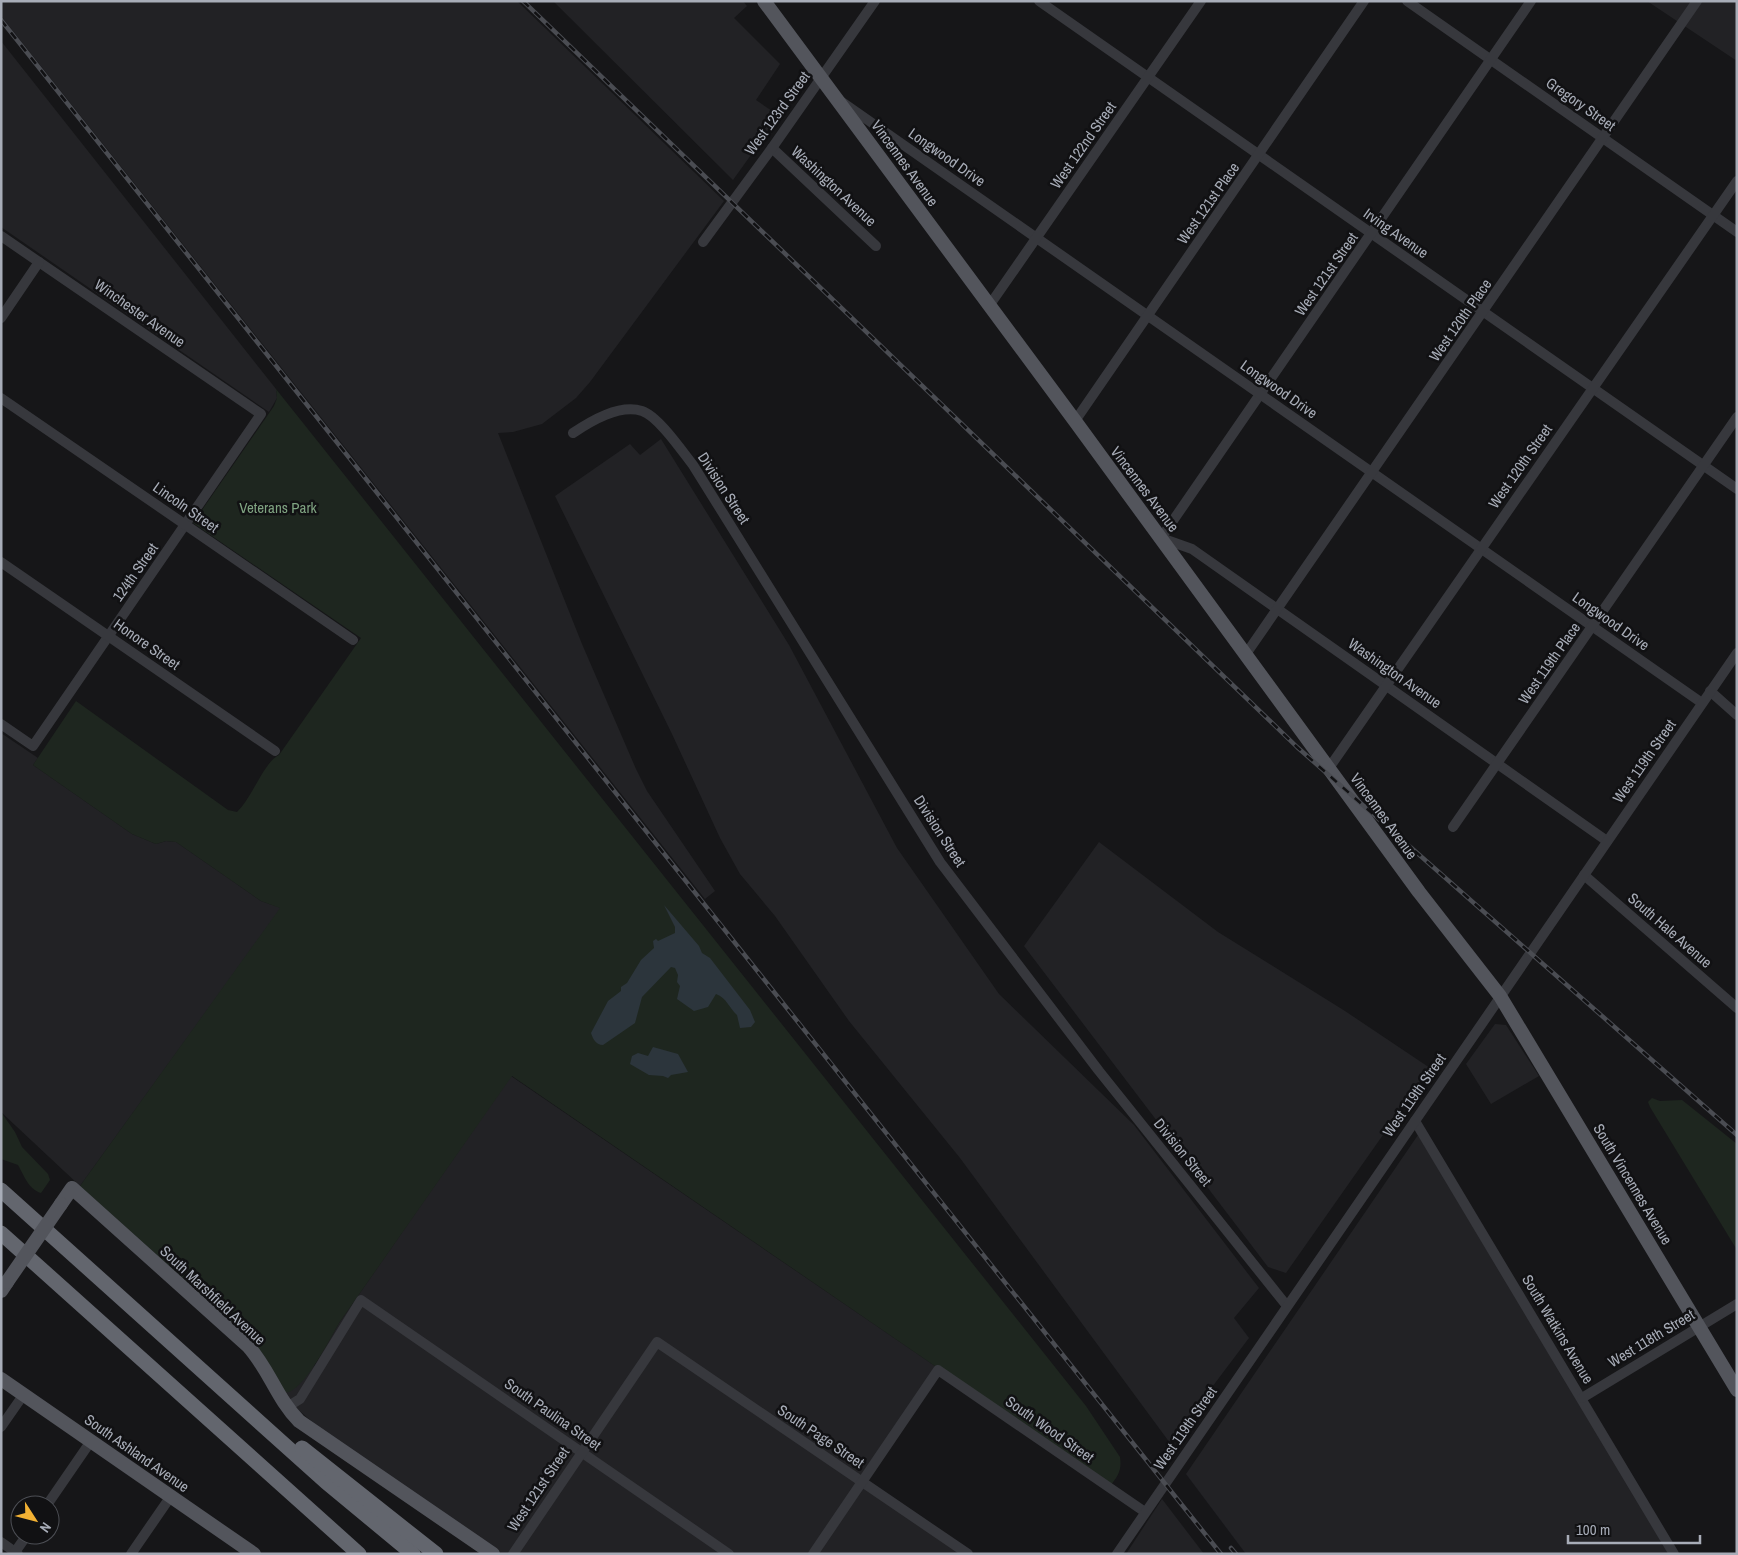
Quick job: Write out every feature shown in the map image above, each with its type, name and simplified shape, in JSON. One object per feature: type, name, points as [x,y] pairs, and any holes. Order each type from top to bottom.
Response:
[{"type":"highway","points":[[1,1190],[326,1482],[413,1554]]},
{"type":"highway","points":[[1,1233],[359,1554]]},
{"type":"highway","points":[[200,1367],[436,1554]]},
{"type":"highway","points":[[330,1528],[343,1554]]},
{"type":"main road","name":"Vincennes Avenue","points":[[764,1],[1162,538],[1419,892],[1500,996]]},
{"type":"main road","name":"South Vincennes Avenue","points":[[1500,996],[1737,1390]]},
{"type":"main road","name":"South Marshfield Avenue","points":[[4,1287],[72,1188],[248,1346],[266,1370],[287,1407],[312,1430],[493,1554]]},
{"type":"main road","name":"South Ashland Avenue","points":[[1,1379],[254,1554]]},
{"type":"street","name":"West 123rd Street","points":[[703,242],[822,79],[874,1]]},
{"type":"street","name":"Irving Avenue","points":[[1038,1],[1737,489]]},
{"type":"street","name":"West 122nd Street","points":[[989,306],[1201,1]]},
{"type":"street","name":"West 121st Place","points":[[1075,420],[1364,1]]},
{"type":"street","name":"Gregory Street","points":[[1407,1],[1737,232]]},
{"type":"street","name":"West 121st Street","points":[[1162,538],[1531,1]]},
{"type":"street","name":"West 120th Place","points":[[1246,654],[1697,1]]},
{"type":"street","name":"Longwood Drive","points":[[839,100],[1702,703]]},
{"type":"street","name":"Washington Avenue","points":[[772,148],[876,246]]},
{"type":"street","name":"West 120th Street","points":[[1329,768],[1737,180]]},
{"type":"street","name":"Winchester Avenue","points":[[1,236],[261,414]]},
{"type":"street","points":[[1,318],[40,262]]},
{"type":"street","name":"Lincoln Street","points":[[1,398],[353,640]]},
{"type":"street","name":"Division Street","points":[[573,433],[589,422],[622,410],[643,411],[663,428],[693,465],[940,862],[1099,1071],[1287,1306]]},
{"type":"street","name":"124th Street","points":[[1,724],[33,746],[261,414]]},
{"type":"street","name":"West 119th Place","points":[[1453,827],[1737,417]]},
{"type":"street","name":"Washington Avenue","points":[[1162,538],[1192,550],[1607,841]]},
{"type":"street","name":"Honore Street","points":[[1,562],[276,751]]},
{"type":"street","name":"West 119th Street","points":[[1117,1554],[1737,653]]},
{"type":"street","points":[[1710,691],[1737,715]]},
{"type":"street","name":"South Hale Avenue","points":[[1584,875],[1737,1008]]},
{"type":"street","name":"South Watkins Avenue","points":[[1415,1121],[1674,1554]]},
{"type":"street","name":"South Paulina Street","points":[[287,1407],[300,1399],[361,1300],[728,1554]]},
{"type":"street","name":"West 118th Street","points":[[1582,1398],[1737,1304]]},
{"type":"street","name":"West 121st Street","points":[[513,1554],[657,1342]]},
{"type":"street","name":"South Page Street","points":[[657,1342],[968,1554]]},
{"type":"street","name":"South Wood Street","points":[[861,1482],[938,1370],[1145,1512]]},
{"type":"street","points":[[1,1427],[24,1394]]},
{"type":"street","points":[[54,1495],[91,1441]]},
{"type":"street","points":[[813,1554],[861,1482]]},
{"type":"street","points":[[130,1554],[171,1496]]},
{"type":"street","points":[[1,1542],[16,1553]]},
{"type":"shaded area","points":[[1,1],[517,1],[724,201],[590,382],[576,398],[542,424],[513,432],[498,433],[582,644],[636,769],[647,791],[715,891],[705,899],[1,16]]},
{"type":"shaded area","points":[[553,1],[743,1],[747,6],[734,18],[780,64],[756,100],[772,111],[776,120],[733,180]]},
{"type":"shaded area","points":[[1647,1],[1737,1],[1737,61]]},
{"type":"shaded area","points":[[1,41],[276,389],[277,398],[269,412],[1,227]]},
{"type":"shaded area","points":[[661,439],[789,645],[897,848],[999,994],[1134,1125],[1259,1288],[1234,1318],[1249,1338],[1170,1443],[960,1158],[849,1021],[775,916],[740,874],[720,838],[672,734],[555,496],[630,444],[640,455]]},
{"type":"shaded area","points":[[1,733],[38,758],[33,765],[132,834],[156,844],[166,841],[176,842],[261,901],[281,908],[80,1186],[1,1112]]},
{"type":"shaded area","points":[[1099,842],[1218,932],[1345,1011],[1430,1068],[1286,1273],[1268,1267],[1024,946]]},
{"type":"shaded area","points":[[664,905],[699,946],[702,953],[710,958],[750,1010],[755,1022],[751,1027],[740,1028],[737,1015],[716,994],[708,1007],[694,1011],[677,999],[680,986],[677,982],[678,975],[675,968],[671,967],[642,997],[635,1023],[603,1045],[598,1044],[591,1033],[608,1001],[621,991],[621,987],[627,983],[641,960],[654,948],[653,941],[656,939],[658,941],[675,933],[675,927]]},
{"type":"shaded area","points":[[1495,1024],[1506,1025],[1539,1076],[1491,1104],[1466,1064]]},
{"type":"shaded area","points":[[653,1047],[678,1054],[688,1072],[671,1075],[668,1078],[649,1075],[630,1064],[632,1056],[638,1053],[648,1056]]},
{"type":"shaded area","points":[[511,1076],[938,1368],[858,1482],[963,1554],[502,1554],[316,1425],[295,1407],[284,1392],[315,1365],[339,1323]]},
{"type":"shaded area","points":[[1418,1135],[1672,1554],[1246,1554],[1186,1474]]},
{"type":"shaded area","points":[[1162,1499],[1204,1554],[1126,1554]]},
{"type":"green space","name":"Veterans Park","points":[[276,389],[1086,1406],[1120,1457],[1119,1473],[1110,1486],[512,1076],[339,1323],[315,1365],[299,1385],[291,1391],[284,1392],[265,1357],[254,1342],[80,1186],[280,908],[261,901],[176,842],[166,841],[156,844],[132,834],[33,765],[76,701],[228,810],[237,812],[248,798],[263,772],[279,755],[361,638],[193,523],[274,406],[277,398]]},
{"type":"green space","points":[[1652,1098],[1660,1101],[1682,1100],[1737,1144],[1737,1250],[1650,1107],[1648,1102]]},
{"type":"green space","points":[[1,1112],[15,1132],[22,1147],[48,1174],[50,1180],[41,1193],[30,1185],[18,1165],[1,1159]]},
{"type":"railway","points":[[523,1],[1297,747],[1737,1135]]},
{"type":"railway","points":[[1,20],[1221,1554]]},
{"type":"railway","points":[[1231,1548],[1236,1554]]}]
